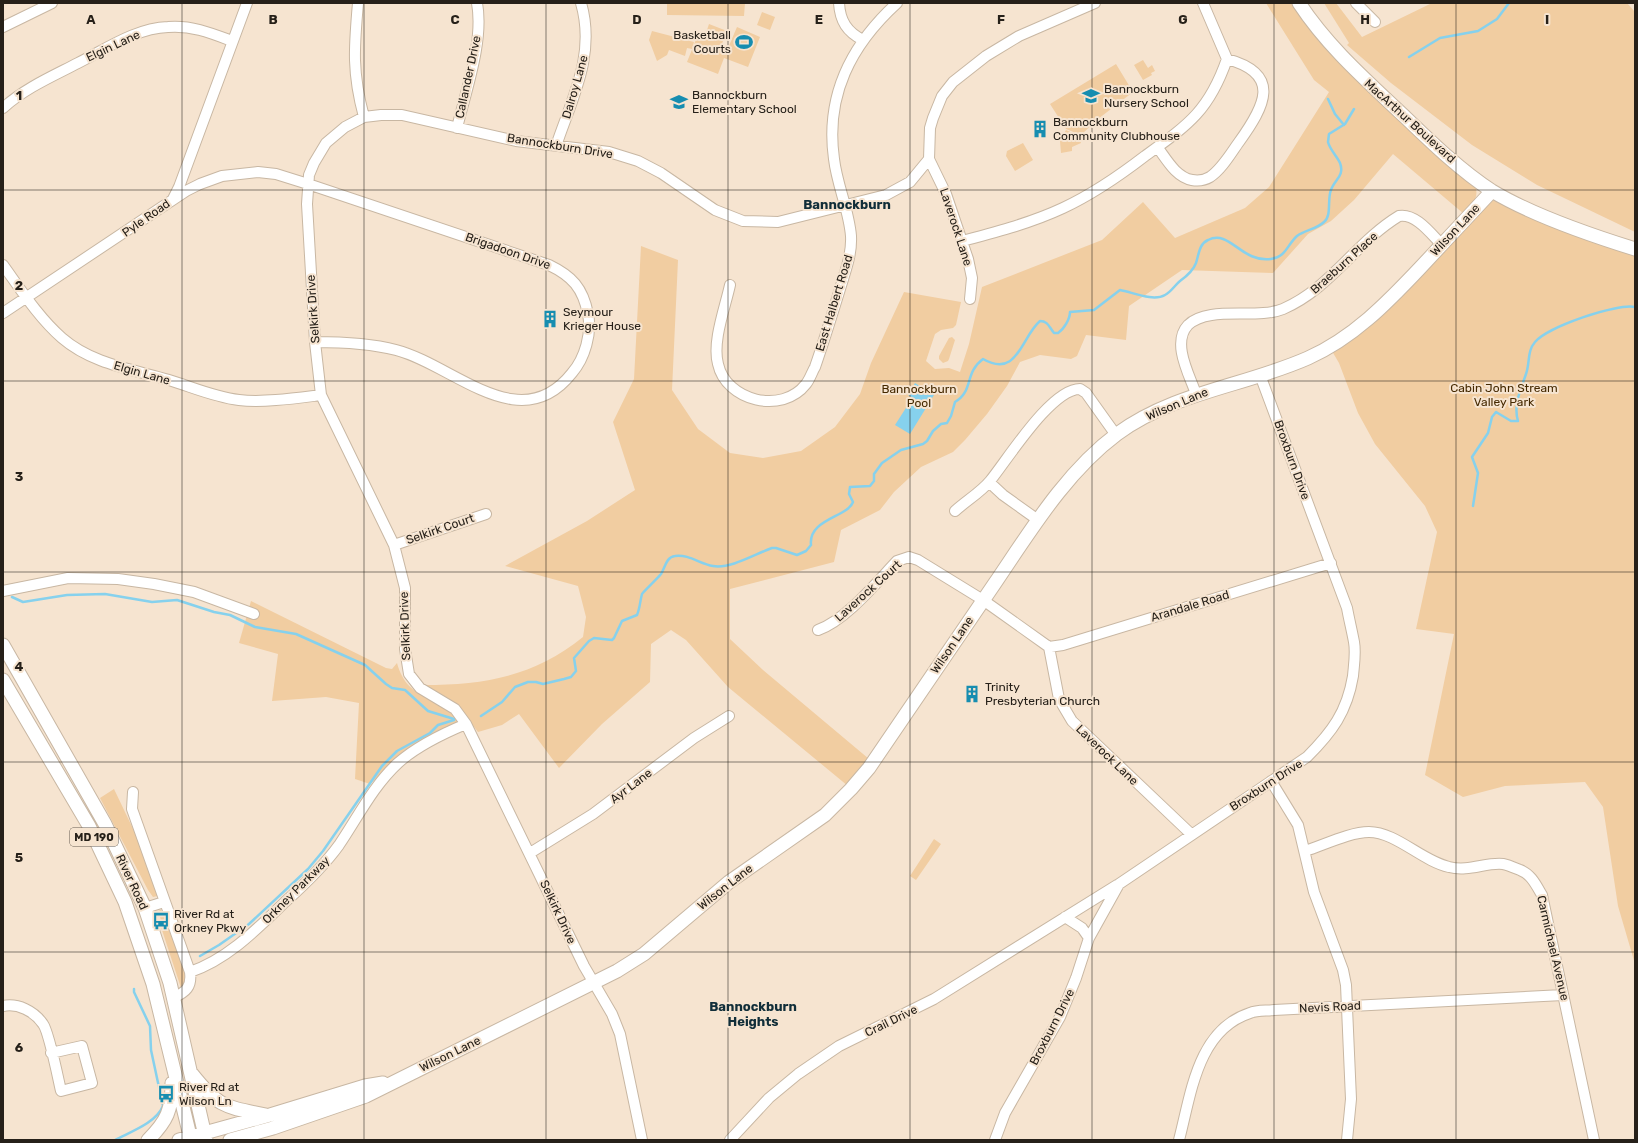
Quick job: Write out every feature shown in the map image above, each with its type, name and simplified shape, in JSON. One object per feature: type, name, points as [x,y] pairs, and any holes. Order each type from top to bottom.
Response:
[{"type":"main road","name":"MacArthur Boulevard","points":[[1299,3],[1312,22],[1350,66],[1422,135],[1492,190],[1565,224],[1633,248]]},
{"type":"main road","name":"Wilson Lane","points":[[187,1139],[205,1137],[271,1122],[366,1096],[390,1082],[594,983],[644,954],[729,882],[830,810],[869,768],[1038,520],[1079,468],[1094,452],[1132,424],[1158,411],[1196,394],[1260,375],[1310,357],[1354,331],[1388,302],[1492,190]]},
{"type":"main road","name":"River Road","points":[[3,645],[105,824],[145,908],[170,983],[205,1137]]},
{"type":"main road","name":"River Road","points":[[3,680],[88,826],[125,902],[153,984],[187,1139]]},
{"type":"main road","points":[[148,1140],[162,1126],[171,1107],[172,1066]]},
{"type":"main road","points":[[190,1070],[207,1093],[224,1106],[271,1122],[257,1140]]},
{"type":"main road","name":"Wilson Lane","points":[[230,1140],[271,1122]]},
{"type":"street","points":[[3,27],[52,3]]},
{"type":"street","name":"Pyle Road","points":[[3,313],[172,201],[179,187],[247,3]]},
{"type":"street","points":[[358,3],[354,66],[357,90],[364,117]]},
{"type":"street","name":"Callander Drive","points":[[458,128],[475,50],[478,26],[477,3]]},
{"type":"street","name":"Dalroy Lane","points":[[556,146],[581,72],[586,47],[587,31],[581,3]]},
{"type":"street","points":[[839,3],[843,23],[851,33],[863,40]]},
{"type":"street","name":"East Halbert Road","points":[[730,285],[716,348],[718,364],[723,376],[734,390],[753,400],[772,402],[792,395],[806,384],[815,367],[850,255],[851,235],[834,160],[833,119],[842,78],[851,59],[863,40],[876,24],[898,3]]},
{"type":"street","points":[[929,159],[930,128],[933,118],[942,96],[953,82],[986,56],[1019,36],[1094,3]]},
{"type":"street","points":[[962,241],[1034,219],[1063,208],[1101,187],[1183,130],[1203,109],[1220,79],[1227,59],[1203,3]]},
{"type":"street","points":[[1356,3],[1375,22]]},
{"type":"street","name":"Elgin Lane","points":[[3,108],[10,101],[37,84],[128,37],[147,30],[167,27],[188,27],[209,31],[232,41]]},
{"type":"street","points":[[1158,148],[1180,176],[1193,180],[1208,178],[1232,153],[1247,132],[1263,102],[1264,95],[1263,86],[1258,74],[1249,66],[1227,59]]},
{"type":"street","name":"Bannockburn Drive","points":[[308,184],[314,163],[326,143],[345,127],[364,117],[381,115],[402,115],[516,141],[609,152],[638,161],[661,173],[715,210],[743,221],[778,222],[886,195],[899,190],[910,182],[929,159]]},
{"type":"street","name":"Laverock Lane","points":[[929,159],[944,188],[968,259],[972,278],[970,299]]},
{"type":"street","name":"Brigadoon Drive","points":[[172,201],[200,184],[222,176],[258,172],[276,174],[549,265],[564,272],[572,279],[585,297],[589,317],[587,344],[579,365],[564,384],[550,393],[536,399],[515,401],[492,396],[430,363],[396,350],[350,342],[315,342]]},
{"type":"street","name":"Selkirk Drive","points":[[308,184],[307,204],[315,342],[321,395],[394,545],[405,588],[405,649],[409,674],[420,688],[455,709],[466,724],[584,966],[612,1014],[620,1034],[642,1140]]},
{"type":"street","name":"Braeburn Place","points":[[1196,394],[1181,349],[1182,337],[1188,326],[1202,318],[1212,315],[1266,313],[1281,309],[1303,299],[1317,289],[1362,246],[1399,216],[1405,215],[1417,220],[1442,245]]},
{"type":"street","name":"Elgin Lane","points":[[3,265],[26,297],[62,338],[80,351],[98,360],[171,380],[198,391],[240,401],[284,399],[321,395]]},
{"type":"street","name":"Broxburn Drive","points":[[994,1140],[1005,1113],[1060,1017],[1076,978],[1089,938],[1119,884],[1191,834],[1307,758],[1327,737],[1341,716],[1350,691],[1355,661],[1354,642],[1347,608],[1260,375]]},
{"type":"street","points":[[955,511],[989,482],[1036,421],[1067,392],[1074,389],[1080,389],[1086,393],[1116,435]]},
{"type":"street","points":[[989,482],[1003,495],[1038,520]]},
{"type":"street","name":"Selkirk Court","points":[[394,545],[486,514]]},
{"type":"street","name":"Laverock Court","points":[[818,630],[828,627],[840,618],[897,561],[909,557],[918,560],[983,600]]},
{"type":"street","name":"Arandale Road","points":[[1049,647],[1063,645],[1331,563]]},
{"type":"street","points":[[3,591],[68,578],[118,579],[194,592],[254,614]]},
{"type":"street","points":[[983,600],[1049,647]]},
{"type":"street","name":"Laverock Lane","points":[[1049,647],[1059,699],[1072,721],[1191,834]]},
{"type":"street","name":"Ayr Lane","points":[[530,853],[593,814],[694,738],[729,716]]},
{"type":"street","name":"Orkney Parkway","points":[[190,972],[201,968],[239,945],[316,874],[339,845],[374,791],[398,763],[442,734],[466,724]]},
{"type":"street","points":[[1271,781],[1298,824],[1314,892],[1343,970],[1346,985],[1351,1100],[1348,1140]]},
{"type":"street","name":"River Road","points":[[133,792],[132,809],[190,972]]},
{"type":"street","name":"Carmichael Avenue","points":[[1305,851],[1360,832],[1371,832],[1386,836],[1438,863],[1449,867],[1468,869],[1503,864],[1522,871],[1534,880],[1542,895],[1594,1140]]},
{"type":"street","name":"Crail Drive","points":[[730,1140],[769,1098],[804,1070],[840,1046],[934,999],[1119,884]]},
{"type":"street","points":[[145,908],[164,902]]},
{"type":"street","points":[[1065,917],[1082,928],[1089,938]]},
{"type":"street","points":[[173,998],[188,990],[190,984],[190,972]]},
{"type":"street","name":"Nevis Road","points":[[1179,1140],[1204,1052],[1226,1026],[1250,1013],[1274,1010],[1563,995]]},
{"type":"street","points":[[3,1006],[12,1004],[28,1010],[44,1025],[51,1053],[61,1090],[92,1083],[82,1046],[51,1053]]},
{"type":"green space","points":[[667,3],[745,3],[744,16],[667,15]]},
{"type":"green space","name":"Bannockburn Pool","points":[[1266,3],[1294,3],[1475,186],[1476,198],[1464,214],[1393,154],[1354,200],[1331,221],[1308,234],[1273,273],[1182,270],[1129,306],[1126,340],[1086,335],[1077,356],[1071,359],[1040,355],[1020,362],[1007,386],[987,414],[953,452],[921,467],[894,492],[880,510],[841,530],[834,562],[730,589],[730,639],[763,670],[869,759],[848,786],[728,687],[686,640],[671,630],[651,644],[650,682],[602,724],[559,768],[519,714],[502,725],[478,732],[457,705],[424,685],[468,683],[508,676],[546,661],[583,637],[586,617],[578,586],[505,566],[587,521],[635,490],[613,422],[634,379],[641,246],[678,260],[672,390],[698,429],[730,453],[763,458],[801,451],[835,427],[860,394],[871,363],[904,292],[961,302],[956,325],[953,328],[941,330],[935,334],[926,361],[935,369],[949,368],[960,372],[969,344],[982,287],[1102,240],[1143,202],[1175,238],[1245,208],[1269,187],[1329,92],[1314,80]]},
{"type":"green space","points":[[1324,3],[1336,3],[1362,37],[1432,3],[1627,3],[1635,12],[1635,232],[1537,185],[1472,145],[1391,83],[1347,45],[1349,43]]},
{"type":"green space","points":[[762,12],[775,17],[770,30],[757,25]]},
{"type":"green space","points":[[709,24],[727,31],[721,46],[728,48],[737,27],[760,37],[748,67],[724,58],[718,74],[687,62],[697,37],[704,39]]},
{"type":"green space","points":[[652,31],[694,42],[692,49],[687,48],[685,56],[669,50],[667,55],[657,61],[649,40]]},
{"type":"green space","points":[[1143,60],[1148,68],[1152,65],[1155,71],[1151,73],[1152,75],[1143,80],[1134,65]]},
{"type":"green space","points":[[1116,64],[1133,92],[1098,119],[1081,135],[1066,129],[1050,104]]},
{"type":"green space","points":[[1066,130],[1079,136],[1081,143],[1072,147],[1072,151],[1061,153],[1060,141]]},
{"type":"green space","points":[[1023,143],[1033,160],[1015,171],[1006,156],[1007,151]]},
{"type":"green space","name":"Cabin John Stream Valley Park","points":[[1492,191],[1635,251],[1635,964],[1618,906],[1603,807],[1585,782],[1505,786],[1463,797],[1425,775],[1454,634],[1416,629],[1437,532],[1425,506],[1375,444],[1358,413],[1339,363],[1329,346],[1354,331]]},
{"type":"green space","points":[[952,337],[955,340],[949,359],[943,363],[939,359],[939,356],[949,338]]},
{"type":"green space","points":[[251,601],[386,668],[392,669],[397,663],[402,676],[409,685],[417,692],[452,713],[459,723],[422,741],[370,784],[355,779],[359,703],[326,697],[272,701],[278,654],[239,643]]},
{"type":"green space","points":[[114,789],[136,835],[158,896],[153,897],[148,890],[100,798]]},
{"type":"green space","points":[[934,839],[941,844],[916,880],[910,876]]},
{"type":"green space","points":[[161,910],[186,973],[185,984],[181,988],[160,924],[162,923],[158,911]]},
{"type":"water","points":[[915,383],[934,395],[927,406],[908,395]]},
{"type":"water","points":[[911,400],[926,408],[910,434],[895,425]]},
{"type":"waterway","points":[[1409,57],[1440,38],[1478,31],[1497,19],[1509,3]]},
{"type":"waterway","points":[[1328,99],[1335,114],[1344,125]]},
{"type":"waterway","points":[[481,716],[502,702],[515,687],[528,682],[543,684],[571,677],[576,671],[574,658],[589,641],[594,638],[612,640],[622,621],[637,615],[642,594],[661,574],[670,558],[675,556],[685,556],[708,565],[720,566],[735,563],[772,548],[797,555],[806,551],[811,545],[812,536],[816,529],[829,519],[850,507],[853,502],[849,494],[850,487],[870,486],[874,481],[874,474],[882,463],[901,450],[923,444],[927,441],[933,431],[941,424],[947,423],[951,416],[955,402],[965,393],[973,370],[977,364],[983,359],[995,364],[1004,364],[1011,360],[1018,354],[1040,321],[1047,323],[1054,333],[1058,333],[1066,324],[1070,312],[1094,310],[1120,290],[1149,297],[1160,297],[1165,295],[1195,266],[1200,250],[1203,244],[1208,240],[1216,238],[1223,239],[1244,252],[1261,259],[1271,259],[1280,256],[1297,236],[1318,226],[1328,216],[1331,190],[1341,171],[1340,163],[1330,148],[1328,142],[1329,134],[1345,124],[1354,109]]},
{"type":"waterway","points":[[1473,506],[1478,473],[1472,457],[1488,433],[1492,417],[1496,412],[1511,421],[1518,421],[1516,409],[1518,397],[1527,370],[1531,349],[1535,342],[1553,330],[1583,317],[1613,309],[1635,307]]},
{"type":"waterway","points":[[12,597],[23,602],[67,595],[105,594],[152,602],[177,600],[214,612],[230,615],[255,627],[296,634],[365,665],[392,688],[405,690],[428,711],[454,719]]},
{"type":"waterway","points":[[200,956],[249,924],[308,869],[323,851],[382,766],[397,751],[430,733],[438,725],[454,720]]},
{"type":"waterway","points":[[115,1140],[149,1122],[160,1112],[163,1106],[151,1050],[150,1026],[134,989]]},
{"type":"place","name":"Basketball Courts","points":[[744,42]]},
{"type":"place","name":"Bannockburn Nursery School","points":[[1091,96]]},
{"type":"place","name":"Bannockburn Elementary School","points":[[679,102]]},
{"type":"place","name":"Bannockburn Community Clubhouse","points":[[1040,129]]},
{"type":"place","name":"Seymour Krieger House","points":[[550,319]]},
{"type":"place","name":"Trinity Presbyterian Church","points":[[972,694]]},
{"type":"place","name":"River Rd at Orkney Pkwy","points":[[161,921]]},
{"type":"place","name":"River Rd at Wilson Ln","points":[[166,1094]]},
{"type":"district","name":"Bannockburn","points":[[847,204]]},
{"type":"district","name":"Bannockburn Heights","points":[[753,1014]]}]
